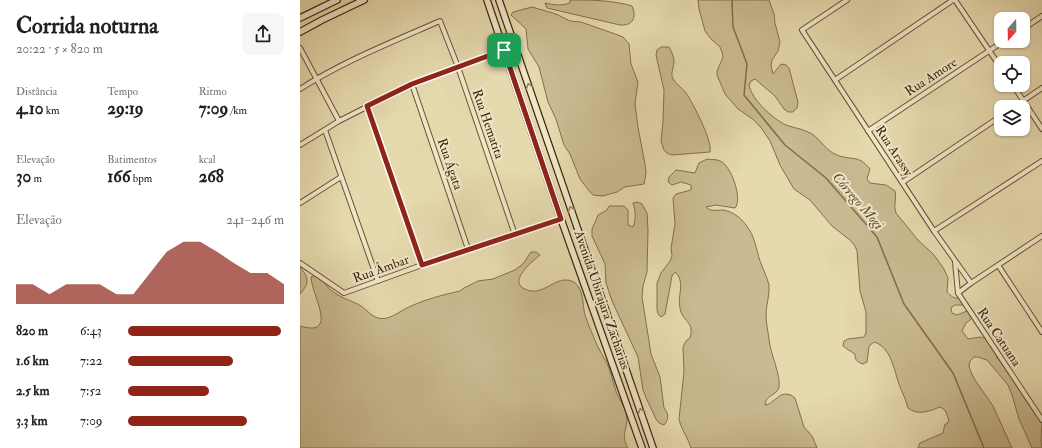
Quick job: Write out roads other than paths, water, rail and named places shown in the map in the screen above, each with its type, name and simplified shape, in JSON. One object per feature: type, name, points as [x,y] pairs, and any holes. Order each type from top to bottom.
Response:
[{"type":"main road","points":[[300,18],[337,0]]},
{"type":"main road","points":[[300,32],[364,0]]},
{"type":"main road","name":"Avenida Ubirajara Zacharias","points":[[487,0],[561,219],[642,448]]},
{"type":"main road","name":"Avenida Ubirajara Zacharias","points":[[499,0],[653,448]]},
{"type":"main road","points":[[321,8],[326,14],[326,18]]},
{"type":"street","name":"Rua Arassy","points":[[847,0],[802,30],[934,231],[971,283]]},
{"type":"street","points":[[835,80],[954,0],[994,57]]},
{"type":"street","points":[[1030,24],[1042,16]]},
{"type":"street","name":"Rua Hematita","points":[[317,78],[378,48],[440,22],[458,67],[515,235]]},
{"type":"street","points":[[300,48],[339,122]]},
{"type":"street","name":"Rua Amore","points":[[868,131],[994,48]]},
{"type":"street","points":[[300,145],[367,106],[412,84],[504,50]]},
{"type":"street","points":[[300,89],[317,78]]},
{"type":"street","name":"Rua Ágata","points":[[412,84],[468,249]]},
{"type":"street","points":[[1024,100],[1042,88]]},
{"type":"street","points":[[367,106],[422,265]]},
{"type":"street","points":[[1030,111],[1042,129]]},
{"type":"street","points":[[903,182],[994,121]]},
{"type":"street","points":[[325,130],[378,281]]},
{"type":"street","points":[[934,231],[1042,161]]},
{"type":"street","points":[[300,203],[341,177]]},
{"type":"street","name":"Rua Âmbar","points":[[300,263],[344,293],[468,249],[561,219]]},
{"type":"street","points":[[958,294],[971,283],[1042,236]]},
{"type":"street","name":"Rua Catuana","points":[[955,261],[958,294],[1042,420]]},
{"type":"street","points":[[998,265],[1042,332]]},
{"type":"waterway","name":"Córrego Mogi","points":[[732,0],[733,27],[747,64],[744,95],[785,145],[826,178],[877,237],[904,304],[953,373],[984,448]]}]
